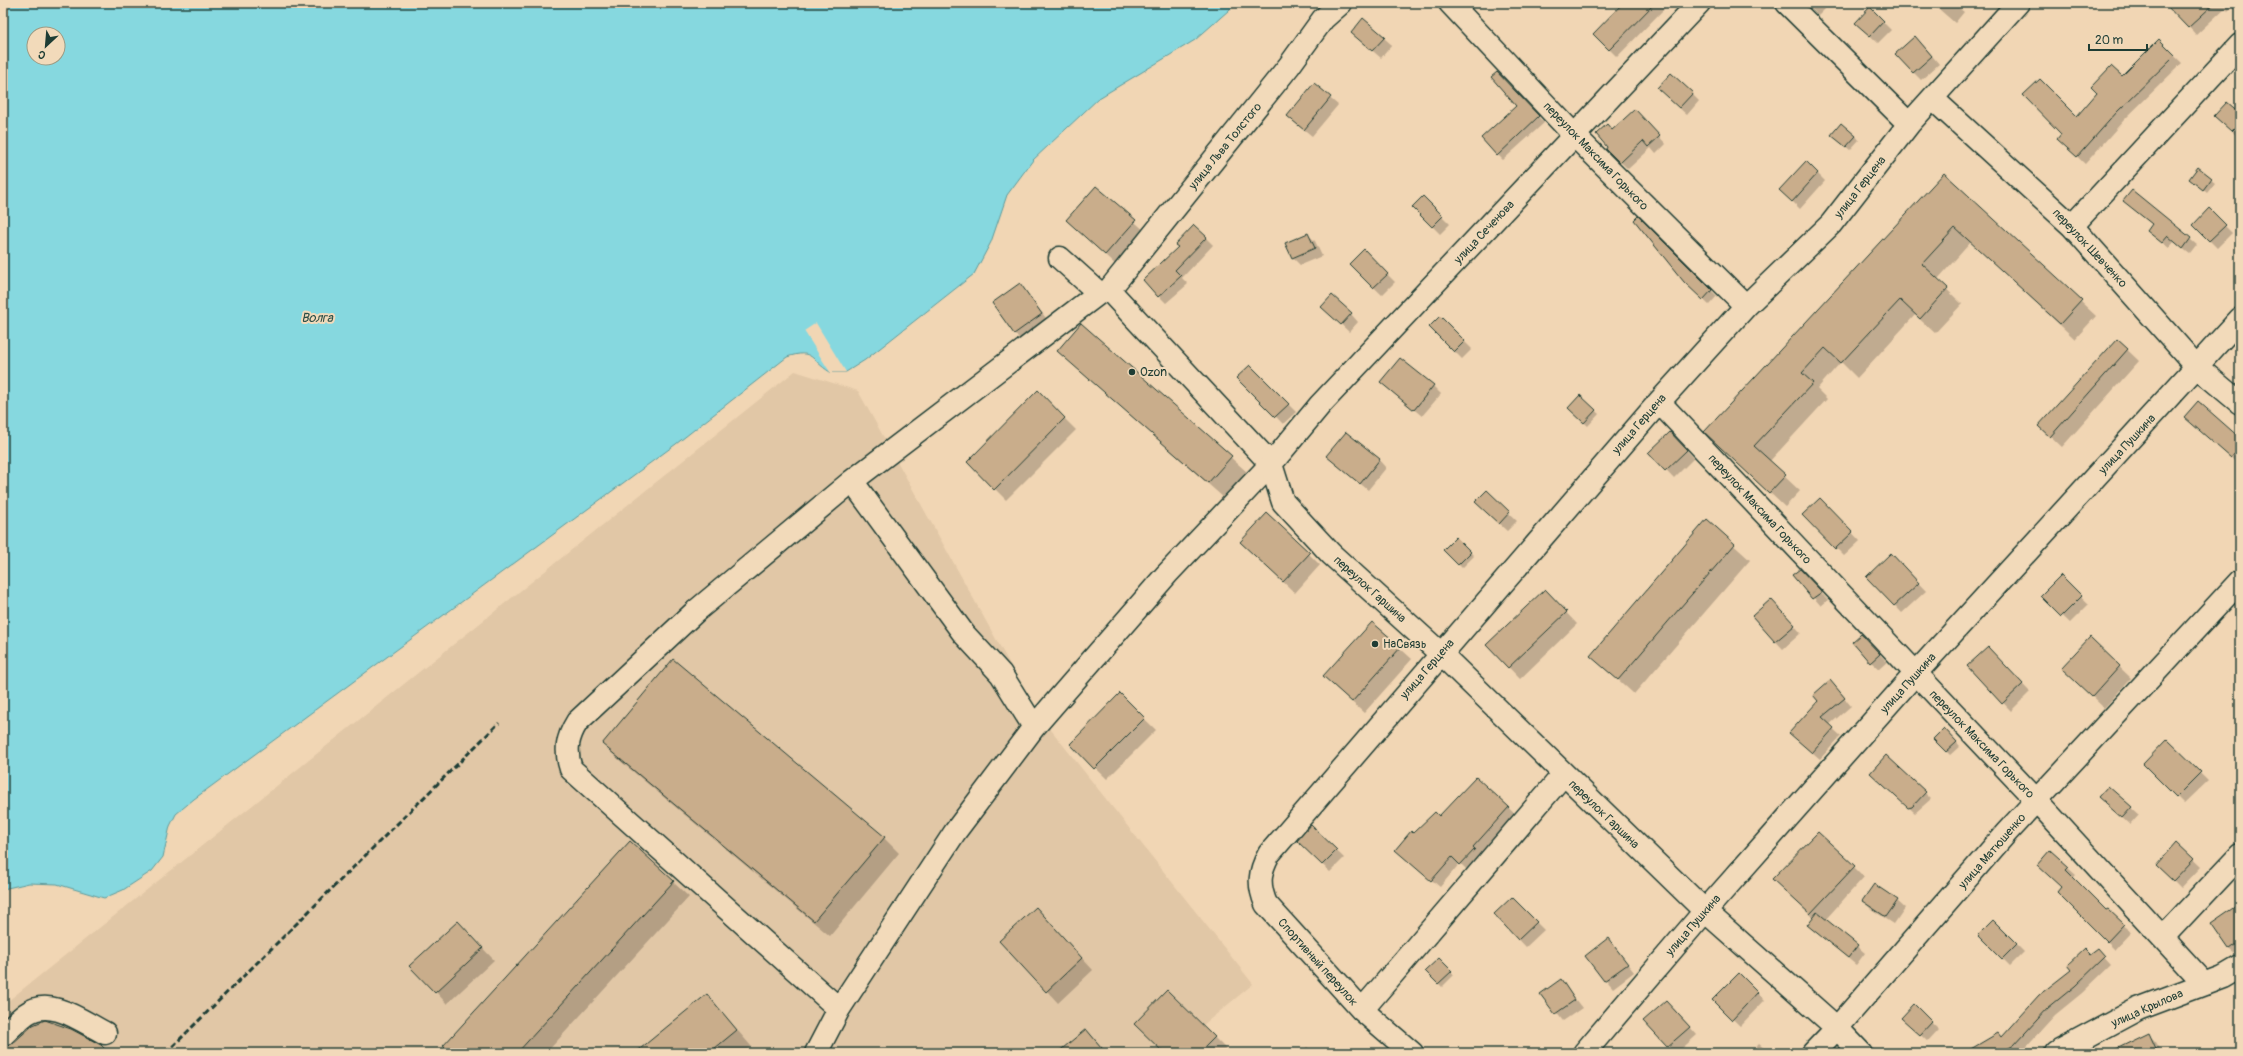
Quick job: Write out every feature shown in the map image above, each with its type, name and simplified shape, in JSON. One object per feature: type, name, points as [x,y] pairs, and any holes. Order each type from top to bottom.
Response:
[{"type":"street","name":"улица Льва Толстого","points":[[839,1009],[571,769],[567,758],[567,746],[570,733],[577,722],[690,617],[852,481],[1104,291],[1289,66],[1323,19],[1341,3]]},
{"type":"street","name":"переулок Максима Горького","points":[[1450,3],[1575,136],[1746,306]]},
{"type":"street","name":"улица Сеченова","points":[[816,1053],[839,1009],[955,832],[1034,727],[1167,574],[1272,464],[1320,405],[1699,3]]},
{"type":"street","points":[[1787,3],[1909,124]]},
{"type":"street","name":"улица Герцена","points":[[1269,854],[1440,653],[1659,402],[1746,306],[1831,224],[1909,124],[2018,3]]},
{"type":"street","points":[[2072,226],[2240,45]]},
{"type":"street","name":"переулок Шевченко","points":[[1933,99],[2072,226],[2197,367],[2240,403]]},
{"type":"street","name":"переулок Гаршина","points":[[1060,258],[1104,291],[1272,464],[1283,502],[1331,554],[1440,653],[1705,911],[1837,1028],[1861,1053]]},
{"type":"street","name":"улица Пушкина","points":[[1584,1053],[1705,911],[1916,674],[2240,320]]},
{"type":"street","name":"переулок Максима Горького","points":[[1659,402],[2036,800],[2205,984]]},
{"type":"street","points":[[852,481],[964,634],[1001,674],[1034,727]]},
{"type":"street","name":"улица Матюшенко","points":[[1813,1053],[1837,1028],[2036,800],[2240,582]]},
{"type":"street","points":[[1362,1010],[1564,775]]},
{"type":"street","name":"Спортивный переулок","points":[[1269,854],[1262,866],[1259,878],[1260,892],[1266,904],[1362,1010],[1412,1053]]},
{"type":"street","points":[[2163,937],[2240,855]]},
{"type":"street","name":"улица Крылова","points":[[2056,1053],[2138,1009],[2205,984],[2240,968]]},
{"type":"street","points":[[3,1035],[27,1013],[41,1008],[55,1008],[105,1033]]},
{"type":"shaded area","points":[[795,371],[858,391],[1036,711],[1253,984],[1169,1053],[3,1053],[3,1005]]},
{"type":"water","name":"Волга","points":[[3,3],[1237,3],[1195,40],[1099,98],[1033,160],[1007,195],[991,242],[974,274],[865,360],[846,372],[830,372],[807,355],[802,354],[787,357],[676,444],[194,799],[176,814],[170,826],[163,857],[152,871],[123,890],[104,898],[57,884],[29,883],[3,889]]},
{"type":"pier","points":[[816,323],[846,372],[830,372],[804,331]]},
{"type":"building","points":[[1623,3],[1655,3],[1609,50],[1593,34]]},
{"type":"building","points":[[2164,3],[2215,3],[2188,28]]},
{"type":"building","points":[[1870,7],[1884,21],[1870,36],[1855,23]]},
{"type":"building","points":[[1363,18],[1385,37],[1372,51],[1351,33]]},
{"type":"building","points":[[1915,36],[1932,56],[1913,73],[1895,54]]},
{"type":"building","points":[[2159,39],[2175,55],[2117,112],[2077,157],[2057,139],[2061,134],[2023,95],[2040,79],[2077,116],[2097,93],[2091,87],[2111,66],[2122,76]]},
{"type":"building","points":[[1497,72],[1539,116],[1497,156],[1481,138],[1516,106],[1491,77]]},
{"type":"building","points":[[1671,73],[1693,93],[1679,108],[1657,88]]},
{"type":"building","points":[[1314,83],[1331,97],[1304,130],[1287,116]]},
{"type":"building","points":[[2227,102],[2240,113],[2240,122],[2231,131],[2214,116]]},
{"type":"building","points":[[1635,109],[1660,136],[1648,147],[1643,141],[1620,163],[1606,149],[1607,147],[1596,134],[1607,124],[1612,130]]},
{"type":"building","points":[[1841,123],[1856,136],[1846,147],[1831,135]]},
{"type":"building","points":[[1806,161],[1818,173],[1792,202],[1779,190]]},
{"type":"building","points":[[2198,167],[2212,178],[2203,190],[2189,179]]},
{"type":"building","points":[[1944,173],[2082,300],[2060,324],[1955,228],[1922,264],[1948,288],[1920,319],[1900,300],[1841,363],[1825,348],[1802,373],[1813,383],[1754,446],[1786,475],[1769,493],[1704,432]]},
{"type":"building","points":[[1096,186],[1136,220],[1105,255],[1066,220]]},
{"type":"building","points":[[2132,190],[2191,238],[2183,249],[2168,236],[2162,243],[2147,231],[2152,224],[2123,201]]},
{"type":"building","points":[[1423,196],[1443,216],[1432,227],[1412,207]]},
{"type":"building","points":[[2209,208],[2226,225],[2209,241],[2193,225]]},
{"type":"building","points":[[1638,216],[1712,290],[1703,300],[1684,282],[1634,220]]},
{"type":"building","points":[[1194,225],[1207,237],[1175,270],[1181,276],[1158,297],[1143,280],[1178,247],[1175,245]]},
{"type":"building","points":[[1308,233],[1315,248],[1292,258],[1285,243]]},
{"type":"building","points":[[1364,249],[1388,274],[1373,288],[1349,264]]},
{"type":"building","points":[[1020,283],[1042,314],[1014,334],[992,303]]},
{"type":"building","points":[[1332,295],[1352,313],[1341,325],[1321,307]]},
{"type":"building","points":[[1440,316],[1465,341],[1454,352],[1429,327]]},
{"type":"building","points":[[1081,323],[1232,456],[1208,483],[1057,351]]},
{"type":"building","points":[[2117,339],[2128,349],[2050,437],[2038,426]]},
{"type":"building","points":[[1400,358],[1434,385],[1414,410],[1380,382]]},
{"type":"building","points":[[1250,365],[1289,404],[1275,417],[1236,378]]},
{"type":"building","points":[[1038,390],[1065,418],[994,490],[967,462]]},
{"type":"building","points":[[1580,395],[1596,410],[1584,423],[1568,408]]},
{"type":"building","points":[[2198,401],[2240,438],[2240,447],[2231,458],[2184,417]]},
{"type":"building","points":[[1346,432],[1380,459],[1360,484],[1326,456]]},
{"type":"building","points":[[1670,432],[1687,450],[1665,471],[1648,453]]},
{"type":"building","points":[[1487,490],[1510,512],[1499,524],[1475,502]]},
{"type":"building","points":[[1820,498],[1853,532],[1835,549],[1802,515]]},
{"type":"building","points":[[1267,513],[1310,553],[1283,582],[1240,542]]},
{"type":"building","points":[[1707,519],[1735,544],[1618,680],[1590,656]]},
{"type":"building","points":[[1456,537],[1471,552],[1458,565],[1443,550]]},
{"type":"building","points":[[1891,553],[1919,583],[1894,606],[1866,577]]},
{"type":"building","points":[[1800,569],[1822,592],[1812,599],[1792,575]]},
{"type":"building","points":[[2061,575],[2082,596],[2061,617],[2040,596]]},
{"type":"building","points":[[1545,589],[1567,612],[1508,668],[1486,645]]},
{"type":"building","points":[[1771,599],[1795,625],[1775,642],[1752,616]]},
{"type":"building","points":[[1372,622],[1401,647],[1352,702],[1323,676]]},
{"type":"building","points":[[1861,634],[1880,654],[1870,663],[1852,642]]},
{"type":"building","points":[[2090,637],[2120,666],[2092,697],[2061,668]]},
{"type":"building","points":[[1988,647],[2023,684],[2002,704],[1967,666]]},
{"type":"building","points":[[673,659],[885,837],[814,921],[602,744]]},
{"type":"building","points":[[1830,680],[1845,698],[1822,717],[1834,728],[1812,753],[1789,733],[1818,701],[1813,695]]},
{"type":"building","points":[[1120,693],[1145,718],[1094,769],[1070,744]]},
{"type":"building","points":[[1944,728],[1957,742],[1946,752],[1933,739]]},
{"type":"building","points":[[2167,739],[2201,772],[2176,797],[2143,764]]},
{"type":"building","points":[[1886,755],[1926,792],[1912,807],[1908,808],[1870,773]]},
{"type":"building","points":[[1476,777],[1509,807],[1473,847],[1475,849],[1460,865],[1452,857],[1431,881],[1395,850],[1411,831],[1413,833],[1435,812],[1439,816]]},
{"type":"building","points":[[2108,786],[2132,807],[2122,818],[2098,797]]},
{"type":"building","points":[[1311,825],[1337,850],[1322,865],[1297,841]]},
{"type":"building","points":[[1818,832],[1855,866],[1810,914],[1772,879]]},
{"type":"building","points":[[630,841],[674,881],[517,1053],[451,1053],[443,1046]]},
{"type":"building","points":[[2176,842],[2194,859],[2173,881],[2156,865]]},
{"type":"building","points":[[2050,850],[2069,867],[2066,870],[2106,910],[2108,909],[2124,924],[2107,942],[2057,892],[2061,887],[2037,865]]},
{"type":"building","points":[[1874,884],[1898,900],[1886,917],[1862,901]]},
{"type":"building","points":[[1512,897],[1537,922],[1518,940],[1494,914]]},
{"type":"building","points":[[2240,903],[2240,941],[2229,949],[2211,923]]},
{"type":"building","points":[[1036,907],[1082,958],[1046,992],[999,941]]},
{"type":"building","points":[[1817,912],[1858,945],[1848,958],[1807,925]]},
{"type":"building","points":[[1993,920],[2017,944],[2002,959],[1978,935]]},
{"type":"building","points":[[458,921],[483,948],[435,993],[409,966]]},
{"type":"building","points":[[1608,938],[1628,964],[1604,981],[1585,956]]},
{"type":"building","points":[[2084,949],[2090,955],[2098,949],[2105,957],[2075,986],[2048,1008],[2014,1045],[2007,1049],[2010,1053],[1964,1053],[1998,1033],[2001,1037],[2039,995],[2071,970],[2067,965]]},
{"type":"building","points":[[1439,958],[1452,971],[1438,984],[1425,971]]},
{"type":"building","points":[[1739,973],[1758,992],[1732,1020],[1712,1000]]},
{"type":"building","points":[[1561,979],[1575,1000],[1555,1014],[1540,994]]},
{"type":"building","points":[[1167,990],[1215,1037],[1199,1053],[1164,1053],[1134,1024]]},
{"type":"building","points":[[707,994],[737,1030],[709,1053],[635,1053]]},
{"type":"building","points":[[1666,1001],[1690,1027],[1667,1047],[1643,1021]]},
{"type":"building","points":[[1914,1004],[1932,1022],[1920,1035],[1901,1018]]},
{"type":"building","points":[[45,1020],[71,1029],[101,1045],[109,1053],[3,1053],[3,1047],[12,1044],[33,1025]]},
{"type":"building","points":[[1086,1029],[1106,1053],[1057,1053]]},
{"type":"building","points":[[2149,1033],[2158,1053],[2108,1053]]},
{"type":"railway","points":[[166,1053],[499,723]]},
{"type":"place","name":"Ozon","points":[[1132,372]]},
{"type":"place","name":"НаСвязь","points":[[1375,644]]}]
